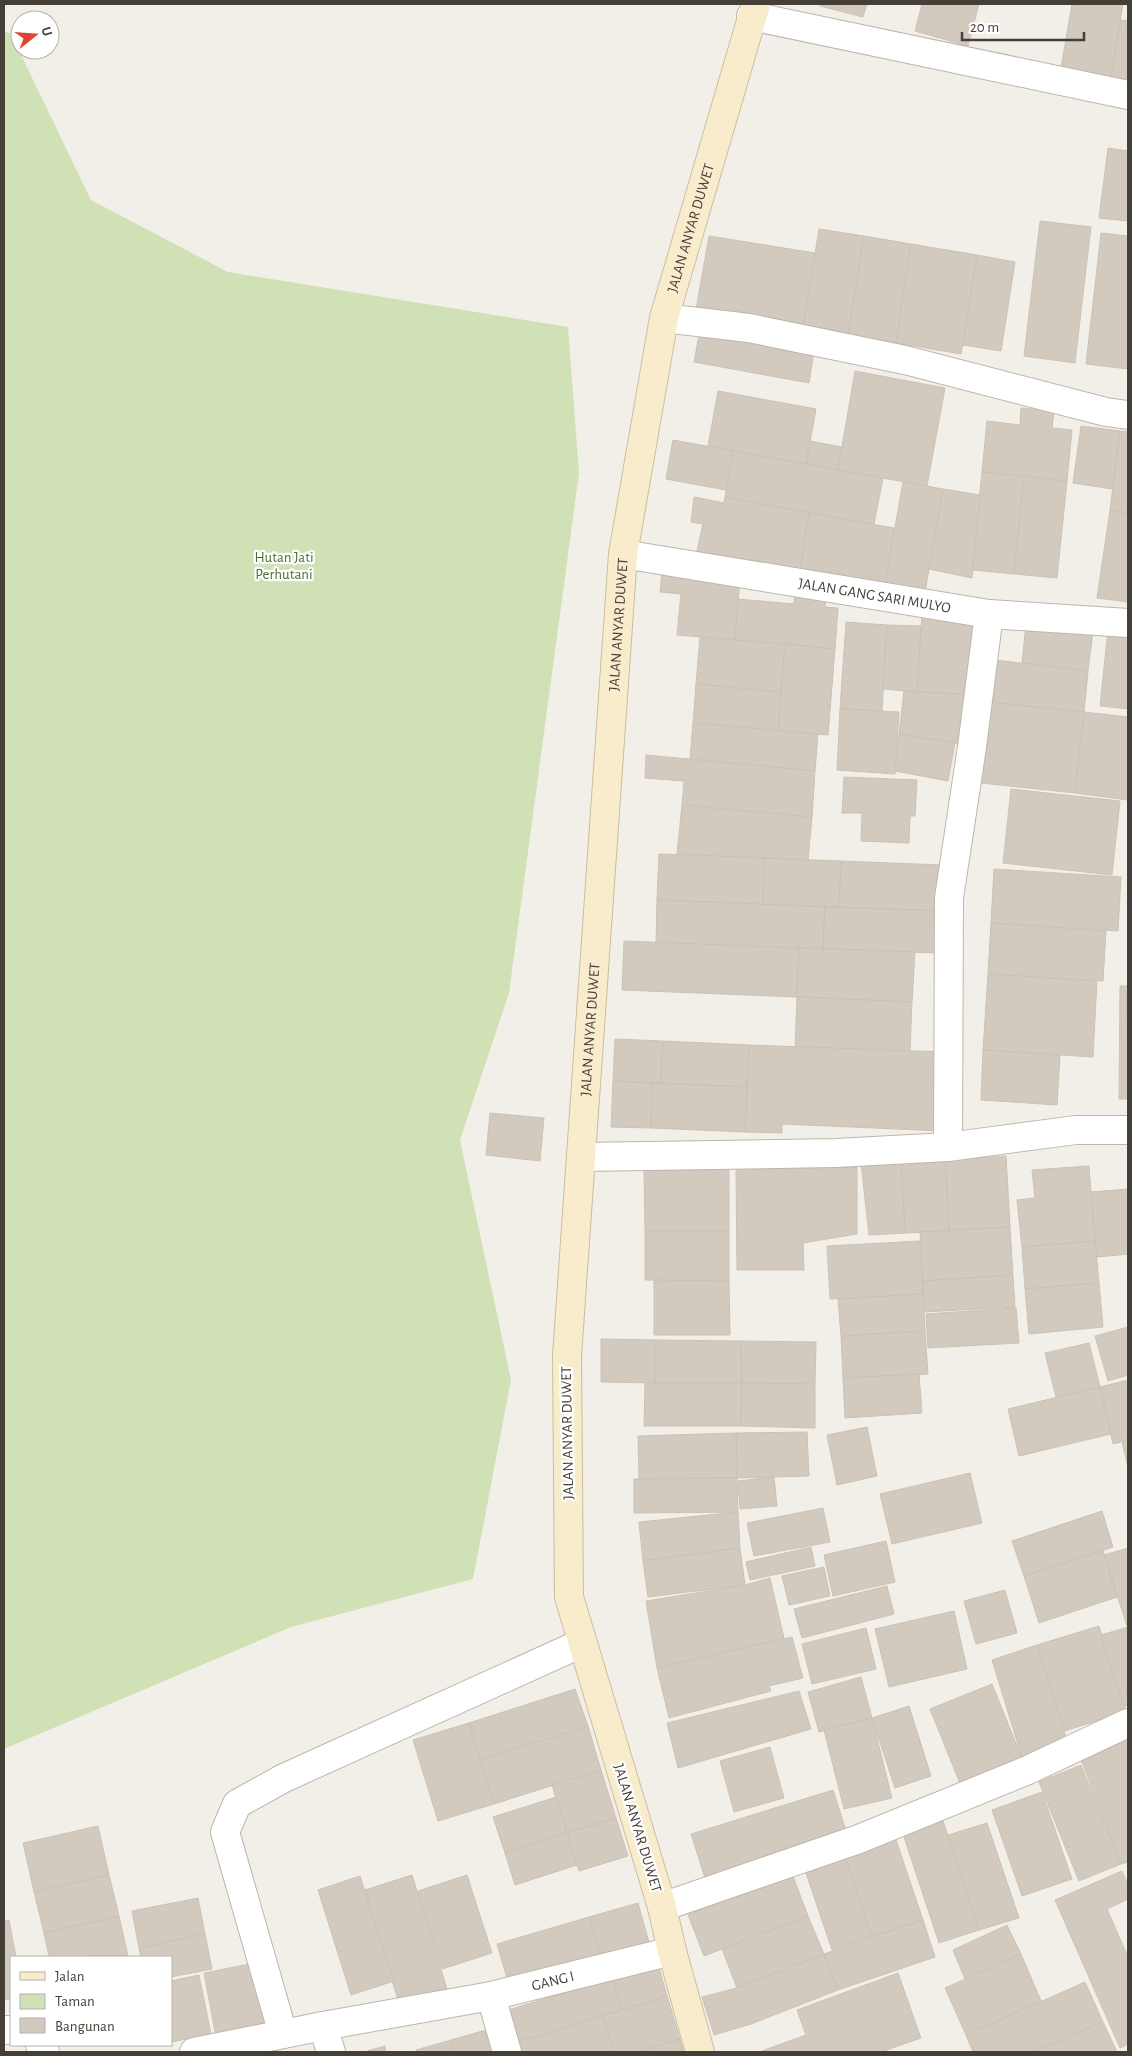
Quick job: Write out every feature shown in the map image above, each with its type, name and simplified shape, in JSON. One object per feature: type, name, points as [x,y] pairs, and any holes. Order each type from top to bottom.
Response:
[{"type":"street","points":[[753,10],[1128,95]]},
{"type":"street","name":"JALAN ANYAR DUWET","points":[[700,2052],[662,1907],[569,1597],[567,1356],[623,554],[664,318],[753,10]]},
{"type":"street","points":[[664,318],[749,328],[905,360],[1106,412],[1128,415]]},
{"type":"street","name":"JALAN GANG SARI MULYO","points":[[623,554],[989,614],[1128,623]]},
{"type":"street","points":[[948,1147],[949,898],[972,746],[989,614]]},
{"type":"street","points":[[581,1157],[836,1153],[948,1147],[1076,1130],[1128,1130]]},
{"type":"street","points":[[283,2034],[225,1832],[237,1804],[284,1778],[582,1643]]},
{"type":"street","points":[[662,1907],[859,1839],[1028,1770],[1128,1723]]},
{"type":"street","name":"GANG I","points":[[194,2052],[323,2026],[491,1996],[672,1951]]},
{"type":"street","points":[[491,1996],[507,2052]]},
{"type":"street","points":[[323,2026],[331,2052]]},
{"type":"green space","name":"Hutan Jati Perhutani","points":[[4,31],[10,34],[10,60],[24,60],[91,200],[228,272],[568,327],[579,473],[509,993],[460,1140],[511,1380],[473,1579],[291,1627],[4,1749]]},
{"type":"building","points":[[820,4],[867,4],[863,17],[820,6]]},
{"type":"building","points":[[922,4],[979,4],[968,46],[915,31]]},
{"type":"building","points":[[1072,4],[1123,4],[1110,83],[1060,74]]},
{"type":"building","points":[[1121,20],[1128,21],[1128,86],[1110,83]]},
{"type":"building","points":[[1108,148],[1128,151],[1128,221],[1099,218]]},
{"type":"building","points":[[1040,221],[1091,227],[1075,363],[1024,356]]},
{"type":"building","points":[[819,229],[864,236],[848,335],[803,327]]},
{"type":"building","points":[[1101,233],[1128,236],[1128,369],[1086,364]]},
{"type":"building","points":[[709,236],[815,253],[803,327],[696,310]]},
{"type":"building","points":[[864,236],[911,244],[896,343],[848,335]]},
{"type":"building","points":[[911,244],[977,255],[961,354],[896,343]]},
{"type":"building","points":[[977,255],[1015,262],[1001,351],[963,345]]},
{"type":"building","points":[[700,330],[814,351],[809,383],[694,362]]},
{"type":"building","points":[[855,371],[945,388],[927,486],[838,470]]},
{"type":"building","points":[[718,391],[816,409],[806,464],[708,446]]},
{"type":"building","points":[[1021,408],[1054,411],[1052,428],[1072,430],[1067,481],[982,472],[987,421],[1020,425]]},
{"type":"building","points":[[1081,426],[1120,431],[1112,489],[1073,483]]},
{"type":"building","points":[[1120,431],[1128,432],[1128,513],[1110,510]]},
{"type":"building","points":[[673,440],[733,451],[726,490],[666,479]]},
{"type":"building","points":[[810,441],[842,447],[838,470],[806,464]]},
{"type":"building","points":[[733,451],[883,478],[874,524],[725,497]]},
{"type":"building","points":[[982,472],[1024,476],[1014,574],[972,570]]},
{"type":"building","points":[[1024,476],[1067,481],[1057,578],[1014,574]]},
{"type":"building","points":[[903,482],[943,489],[925,592],[885,584]]},
{"type":"building","points":[[943,489],[980,495],[972,578],[929,569]]},
{"type":"building","points":[[694,497],[724,503],[725,497],[809,513],[800,569],[697,551],[703,524],[691,522]]},
{"type":"building","points":[[1110,510],[1128,513],[1128,602],[1097,598]]},
{"type":"building","points":[[809,513],[894,528],[885,584],[800,569]]},
{"type":"building","points":[[662,571],[740,578],[735,640],[677,635],[681,594],[660,592]]},
{"type":"building","points":[[795,588],[826,590],[825,607],[838,608],[835,649],[735,640],[738,599],[794,604]]},
{"type":"building","points":[[922,613],[977,617],[973,695],[917,692]]},
{"type":"building","points":[[846,622],[887,625],[882,711],[840,709]]},
{"type":"building","points":[[1026,624],[1093,632],[1088,671],[1022,663]]},
{"type":"building","points":[[887,625],[921,626],[917,692],[883,689]]},
{"type":"building","points":[[1108,630],[1128,633],[1128,709],[1100,706]]},
{"type":"building","points":[[700,637],[785,644],[781,692],[696,684]]},
{"type":"building","points":[[785,644],[835,649],[828,735],[778,731]]},
{"type":"building","points":[[995,660],[1088,671],[1084,712],[990,702]]},
{"type":"building","points":[[696,684],[781,692],[778,731],[693,723]]},
{"type":"building","points":[[904,691],[969,695],[965,745],[899,734]]},
{"type":"building","points":[[990,702],[1084,712],[1075,793],[981,783]]},
{"type":"building","points":[[840,709],[899,712],[895,774],[837,770]]},
{"type":"building","points":[[1084,712],[1128,717],[1128,800],[1075,793]]},
{"type":"building","points":[[693,723],[818,734],[815,771],[690,759]]},
{"type":"building","points":[[899,734],[955,743],[948,781],[895,771]]},
{"type":"building","points":[[646,755],[815,771],[812,817],[682,805],[684,781],[645,778]]},
{"type":"building","points":[[844,777],[917,780],[915,816],[910,816],[909,843],[861,841],[862,813],[842,813]]},
{"type":"building","points":[[1011,789],[1120,801],[1112,875],[1003,863]]},
{"type":"building","points":[[682,805],[812,817],[808,860],[677,854]]},
{"type":"building","points":[[659,854],[764,858],[763,904],[657,900]]},
{"type":"building","points":[[764,858],[841,861],[839,907],[763,904]]},
{"type":"building","points":[[841,861],[942,865],[940,911],[839,907]]},
{"type":"building","points":[[994,869],[1121,877],[1118,931],[991,923]]},
{"type":"building","points":[[657,900],[825,907],[823,949],[656,943]]},
{"type":"building","points":[[825,907],[940,911],[939,953],[823,949]]},
{"type":"building","points":[[991,923],[1106,931],[1103,981],[988,974]]},
{"type":"building","points":[[624,941],[799,948],[797,997],[622,990]]},
{"type":"building","points":[[799,948],[915,952],[912,1002],[797,997]]},
{"type":"building","points":[[988,974],[1097,981],[1093,1057],[983,1050]]},
{"type":"building","points":[[1120,986],[1128,986],[1128,1099],[1119,1099]]},
{"type":"building","points":[[797,997],[912,1002],[910,1051],[795,1047]]},
{"type":"building","points":[[615,1039],[663,1041],[661,1083],[613,1081]]},
{"type":"building","points":[[663,1041],[749,1045],[747,1087],[661,1083]]},
{"type":"building","points":[[749,1045],[946,1052],[943,1131],[782,1124],[782,1133],[745,1132]]},
{"type":"building","points":[[983,1050],[1060,1055],[1057,1105],[981,1100]]},
{"type":"building","points":[[613,1081],[652,1083],[651,1128],[611,1127]]},
{"type":"building","points":[[652,1083],[747,1087],[745,1132],[651,1128]]},
{"type":"building","points":[[490,1113],[544,1118],[540,1161],[486,1155]]},
{"type":"building","points":[[1006,1156],[1010,1227],[949,1231],[945,1160]]},
{"type":"building","points":[[945,1160],[949,1231],[905,1233],[901,1162]]},
{"type":"building","points":[[901,1162],[905,1233],[869,1235],[861,1163]]},
{"type":"building","points":[[1089,1166],[1095,1241],[1022,1247],[1017,1200],[1035,1198],[1032,1170]]},
{"type":"building","points":[[644,1167],[729,1167],[729,1231],[645,1231]]},
{"type":"building","points":[[736,1167],[857,1167],[857,1234],[803,1243],[804,1270],[737,1270]]},
{"type":"building","points":[[1128,1189],[1128,1254],[1097,1257],[1091,1192]]},
{"type":"building","points":[[1010,1227],[1013,1275],[923,1281],[920,1232]]},
{"type":"building","points":[[645,1231],[729,1231],[729,1281],[645,1280]]},
{"type":"building","points":[[920,1241],[923,1294],[830,1299],[827,1246]]},
{"type":"building","points":[[1095,1241],[1099,1283],[1025,1289],[1022,1247]]},
{"type":"building","points":[[1013,1275],[1015,1307],[924,1312],[923,1281]]},
{"type":"building","points":[[654,1280],[729,1281],[730,1335],[654,1335]]},
{"type":"building","points":[[1099,1283],[1103,1327],[1029,1334],[1025,1289]]},
{"type":"building","points":[[923,1294],[925,1331],[841,1336],[838,1299]]},
{"type":"building","points":[[1016,1308],[1019,1343],[928,1348],[926,1314]]},
{"type":"building","points":[[1128,1327],[1128,1375],[1108,1381],[1095,1336]]},
{"type":"building","points":[[925,1331],[928,1374],[843,1378],[841,1336]]},
{"type":"building","points":[[601,1339],[656,1340],[656,1383],[601,1382]]},
{"type":"building","points":[[656,1340],[741,1341],[742,1383],[656,1383]]},
{"type":"building","points":[[741,1341],[816,1342],[815,1384],[742,1383]]},
{"type":"building","points":[[1089,1343],[1100,1387],[1056,1397],[1045,1353]]},
{"type":"building","points":[[919,1374],[922,1413],[845,1418],[843,1378]]},
{"type":"building","points":[[1128,1380],[1128,1440],[1113,1444],[1100,1387]]},
{"type":"building","points":[[645,1383],[742,1383],[741,1426],[644,1426]]},
{"type":"building","points":[[742,1383],[815,1384],[815,1428],[741,1426]]},
{"type":"building","points":[[1100,1387],[1111,1434],[1019,1456],[1008,1409]]},
{"type":"building","points":[[867,1427],[877,1476],[837,1485],[827,1435]]},
{"type":"building","points":[[807,1432],[809,1476],[737,1478],[736,1433]]},
{"type":"building","points":[[736,1433],[737,1478],[639,1479],[638,1436]]},
{"type":"building","points":[[1128,1440],[1128,1467],[1122,1442]]},
{"type":"building","points":[[970,1473],[982,1523],[892,1544],[880,1494]]},
{"type":"building","points":[[774,1477],[777,1506],[740,1509],[738,1481]]},
{"type":"building","points":[[737,1478],[738,1512],[634,1513],[634,1479]]},
{"type":"building","points":[[823,1508],[830,1542],[754,1556],[747,1523]]},
{"type":"building","points":[[1102,1511],[1113,1547],[1024,1576],[1012,1541]]},
{"type":"building","points":[[738,1512],[740,1548],[643,1561],[639,1522]]},
{"type":"building","points":[[886,1541],[895,1582],[833,1596],[824,1555]]},
{"type":"building","points":[[811,1547],[815,1566],[750,1580],[746,1562]]},
{"type":"building","points":[[740,1548],[745,1585],[648,1597],[643,1561]]},
{"type":"building","points":[[1128,1548],[1128,1625],[1127,1626],[1104,1555]]},
{"type":"building","points":[[1103,1551],[1117,1597],[1039,1623],[1024,1576]]},
{"type":"building","points":[[824,1567],[830,1596],[789,1605],[782,1576]]},
{"type":"building","points":[[770,1578],[784,1638],[657,1668],[646,1601],[745,1585]]},
{"type":"building","points":[[887,1586],[894,1614],[802,1638],[794,1609]]},
{"type":"building","points":[[1005,1590],[1017,1633],[976,1644],[964,1601]]},
{"type":"building","points":[[954,1611],[967,1669],[889,1687],[875,1629]]},
{"type":"building","points":[[1099,1626],[1126,1712],[1064,1731],[1037,1645]]},
{"type":"building","points":[[1128,1627],[1128,1705],[1124,1706],[1101,1635]]},
{"type":"building","points":[[866,1628],[876,1669],[812,1684],[802,1644]]},
{"type":"building","points":[[792,1637],[803,1678],[769,1686],[771,1691],[669,1718],[657,1668]]},
{"type":"building","points":[[1037,1645],[1069,1747],[1023,1761],[992,1660]]},
{"type":"building","points":[[861,1677],[872,1718],[819,1732],[808,1692]]},
{"type":"building","points":[[992,1684],[1023,1761],[961,1786],[930,1709]]},
{"type":"building","points":[[575,1689],[588,1726],[481,1760],[469,1723]]},
{"type":"building","points":[[799,1691],[811,1729],[678,1768],[667,1723]]},
{"type":"building","points":[[909,1706],[931,1776],[895,1788],[872,1718]]},
{"type":"building","points":[[872,1718],[892,1798],[844,1809],[824,1730]]},
{"type":"building","points":[[469,1723],[494,1804],[438,1821],[413,1740]]},
{"type":"building","points":[[588,1726],[601,1770],[494,1804],[481,1760]]},
{"type":"building","points":[[1128,1739],[1128,1862],[1121,1864],[1080,1757]]},
{"type":"building","points":[[770,1747],[784,1798],[734,1812],[720,1761]]},
{"type":"building","points":[[1081,1765],[1121,1864],[1079,1881],[1039,1782]]},
{"type":"building","points":[[601,1770],[616,1818],[567,1833],[552,1785]]},
{"type":"building","points":[[833,1790],[848,1837],[706,1881],[691,1834]]},
{"type":"building","points":[[1042,1792],[1072,1879],[1022,1896],[992,1810]]},
{"type":"building","points":[[556,1797],[567,1833],[505,1853],[493,1817]]},
{"type":"building","points":[[616,1818],[628,1856],[579,1871],[567,1833]]},
{"type":"building","points":[[943,1821],[979,1930],[939,1943],[903,1834]]},
{"type":"building","points":[[987,1823],[1019,1918],[979,1930],[948,1835]]},
{"type":"building","points":[[98,1826],[109,1875],[34,1892],[23,1843]]},
{"type":"building","points":[[567,1833],[577,1865],[515,1885],[505,1853]]},
{"type":"building","points":[[895,1837],[923,1920],[871,1937],[844,1854]]},
{"type":"building","points":[[844,1854],[871,1937],[832,1950],[804,1867]]},
{"type":"building","points":[[791,1871],[808,1916],[704,1956],[687,1912]]},
{"type":"building","points":[[1122,1871],[1128,1885],[1128,1899],[1107,1909],[1128,1957],[1128,2044],[1120,2048],[1055,1900]]},
{"type":"building","points":[[109,1875],[119,1916],[44,1933],[34,1892]]},
{"type":"building","points":[[412,1875],[447,1989],[398,2000],[365,1890]]},
{"type":"building","points":[[467,1875],[492,1953],[442,1969],[418,1891]]},
{"type":"building","points":[[360,1876],[394,1981],[351,1995],[318,1890]]},
{"type":"building","points":[[198,1898],[205,1934],[139,1948],[132,1911]]},
{"type":"building","points":[[638,1903],[650,1946],[602,1960],[589,1917]]},
{"type":"building","points":[[119,1916],[128,1956],[49,1956],[44,1933]]},
{"type":"building","points":[[808,1916],[824,1954],[737,1988],[722,1949]]},
{"type":"building","points":[[589,1917],[602,1960],[510,1988],[497,1944]]},
{"type":"building","points":[[9,1920],[16,1956],[10,1956],[10,1999],[4,2000],[4,1921]]},
{"type":"building","points":[[923,1920],[935,1957],[838,1990],[824,1954]]},
{"type":"building","points":[[1007,1925],[1021,1954],[965,1979],[953,1950]]},
{"type":"building","points":[[205,1934],[212,1969],[172,1977],[172,1956],[141,1956],[139,1948]]},
{"type":"building","points":[[824,1954],[838,1990],[751,2024],[714,2035],[702,1997],[737,1988]]},
{"type":"building","points":[[1021,1954],[1041,2001],[966,2035],[945,1988]]},
{"type":"building","points":[[255,1963],[268,2026],[216,2037],[204,1973]]},
{"type":"building","points":[[658,1964],[667,1996],[622,2010],[612,1978]]},
{"type":"building","points":[[898,1973],[921,2038],[881,2052],[759,2052],[806,2035],[797,2010]]},
{"type":"building","points":[[199,1975],[211,2034],[172,2042],[172,1981]]},
{"type":"building","points":[[612,1978],[622,2010],[514,2043],[505,2011]]},
{"type":"building","points":[[1085,1982],[1103,2022],[1033,2052],[973,2052],[966,2035]]},
{"type":"building","points":[[667,1996],[680,2039],[638,2052],[614,2052],[603,2016]]},
{"type":"building","points":[[603,2016],[614,2052],[517,2052],[514,2043]]},
{"type":"building","points":[[1103,2022],[1117,2052],[1033,2052]]},
{"type":"building","points":[[493,2028],[500,2052],[455,2052],[451,2040]]},
{"type":"building","points":[[680,2039],[684,2052],[638,2052]]},
{"type":"building","points":[[451,2040],[455,2052],[417,2052],[416,2050]]},
{"type":"building","points":[[385,2046],[386,2052],[364,2052]]}]
